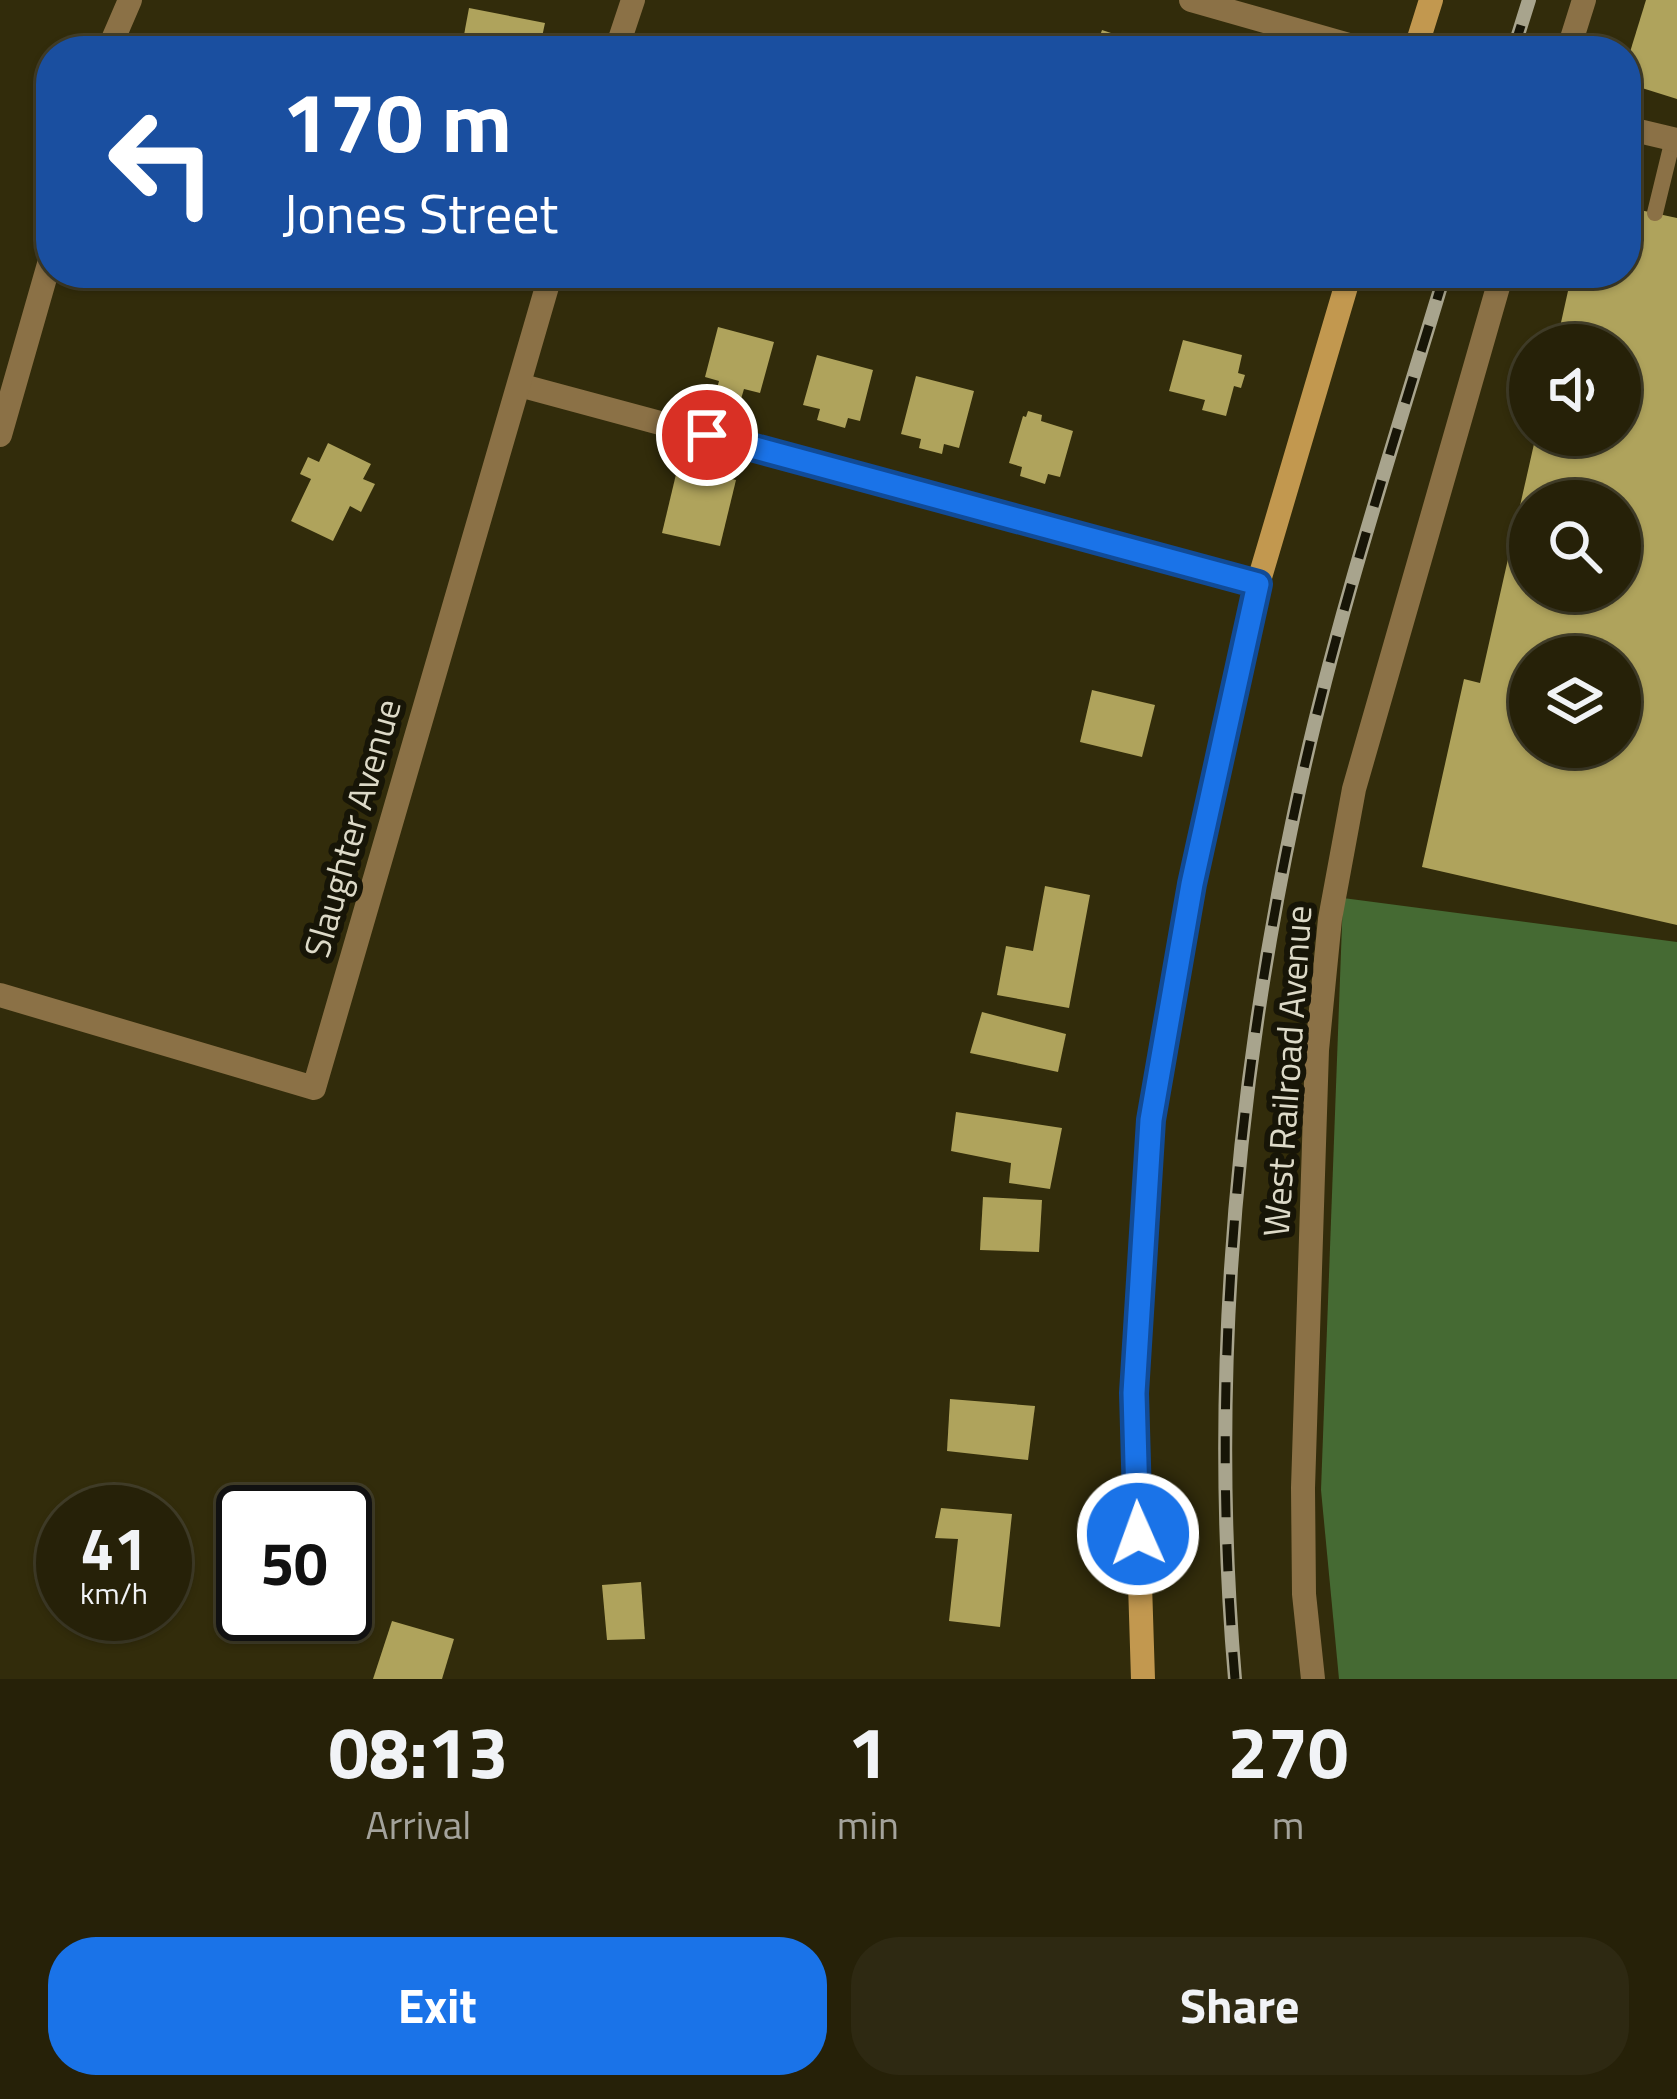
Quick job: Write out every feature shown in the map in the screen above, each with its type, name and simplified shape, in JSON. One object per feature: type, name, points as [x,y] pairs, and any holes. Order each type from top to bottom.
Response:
[{"type":"main road","points":[[1420,36],[1431,0]]},
{"type":"main road","points":[[1144,1679],[1134,1393],[1151,1120],[1192,884],[1258,584],[1346,288]]},
{"type":"street","points":[[114,36],[130,0]]},
{"type":"street","points":[[621,36],[633,0]]},
{"type":"street","points":[[1191,0],[1317,36]]},
{"type":"street","points":[[1573,36],[1584,0]]},
{"type":"street","points":[[1641,132],[1675,140]]},
{"type":"street","points":[[0,435],[42,288]]},
{"type":"street","name":"Slaughter Avenue","points":[[0,995],[314,1088],[546,288]]},
{"type":"street","name":"West Railroad Avenue","points":[[1313,1679],[1304,1594],[1303,1488],[1317,1050],[1330,919],[1354,789],[1498,288]]},
{"type":"street","points":[[519,385],[1258,584]]},
{"type":"lane","points":[[1655,213],[1675,140]]},
{"type":"green space","points":[[1343,898],[1677,942],[1677,1679],[1339,1679],[1321,1490]]},
{"type":"building","points":[[1646,0],[1677,0],[1677,99],[1641,88],[1641,36],[1635,36]]},
{"type":"building","points":[[469,8],[545,23],[542,36],[464,36]]},
{"type":"building","points":[[1641,210],[1677,218],[1677,925],[1422,867],[1464,679],[1480,683],[1509,555],[1509,612],[1641,612],[1641,480],[1526,480],[1531,456],[1641,456],[1641,324],[1561,324],[1569,288],[1641,288]]},
{"type":"building","points":[[718,327],[774,342],[760,393],[744,389],[741,399],[716,392],[719,381],[705,377]]},
{"type":"building","points":[[1183,340],[1242,355],[1238,373],[1245,375],[1241,388],[1234,386],[1226,416],[1202,410],[1205,400],[1169,391]]},
{"type":"building","points":[[817,355],[873,370],[860,421],[848,418],[845,428],[817,420],[820,409],[803,405]]},
{"type":"building","points":[[916,376],[974,391],[959,448],[944,444],[942,454],[919,448],[921,439],[901,434]]},
{"type":"building","points":[[1028,411],[1042,415],[1041,421],[1073,431],[1060,477],[1048,474],[1045,484],[1020,476],[1022,467],[1009,463]]},
{"type":"building","points":[[328,443],[371,464],[363,479],[375,484],[361,512],[350,506],[333,541],[291,521],[311,479],[300,474],[308,457],[319,462]]},
{"type":"building","points":[[678,466],[736,480],[720,546],[662,533]]},
{"type":"building","points":[[1092,690],[1155,705],[1142,757],[1080,742]]},
{"type":"building","points":[[1045,886],[1090,895],[1069,1008],[997,995],[1006,946],[1033,951]]},
{"type":"building","points":[[982,1012],[1066,1034],[1058,1072],[970,1053]]},
{"type":"building","points":[[956,1112],[1062,1128],[1050,1189],[1009,1183],[1011,1163],[951,1151]]},
{"type":"building","points":[[983,1197],[1042,1200],[1039,1252],[980,1250]]},
{"type":"building","points":[[950,1399],[1035,1406],[1028,1460],[947,1451]]},
{"type":"building","points":[[941,1508],[1012,1514],[1000,1627],[949,1621],[958,1539],[935,1538]]},
{"type":"building","points":[[641,1582],[645,1639],[607,1640],[602,1585]]},
{"type":"building","points":[[392,1621],[454,1639],[442,1679],[373,1679]]},
{"type":"railway","points":[[1518,36],[1529,0]]},
{"type":"railway","points":[[1235,1679],[1225,1462],[1227,1353],[1242,1136],[1256,1029],[1294,814],[1326,677],[1440,288]]},
{"type":"route","points":[[707,435],[1258,584],[1192,884],[1151,1120],[1134,1393],[1138,1534]]}]
